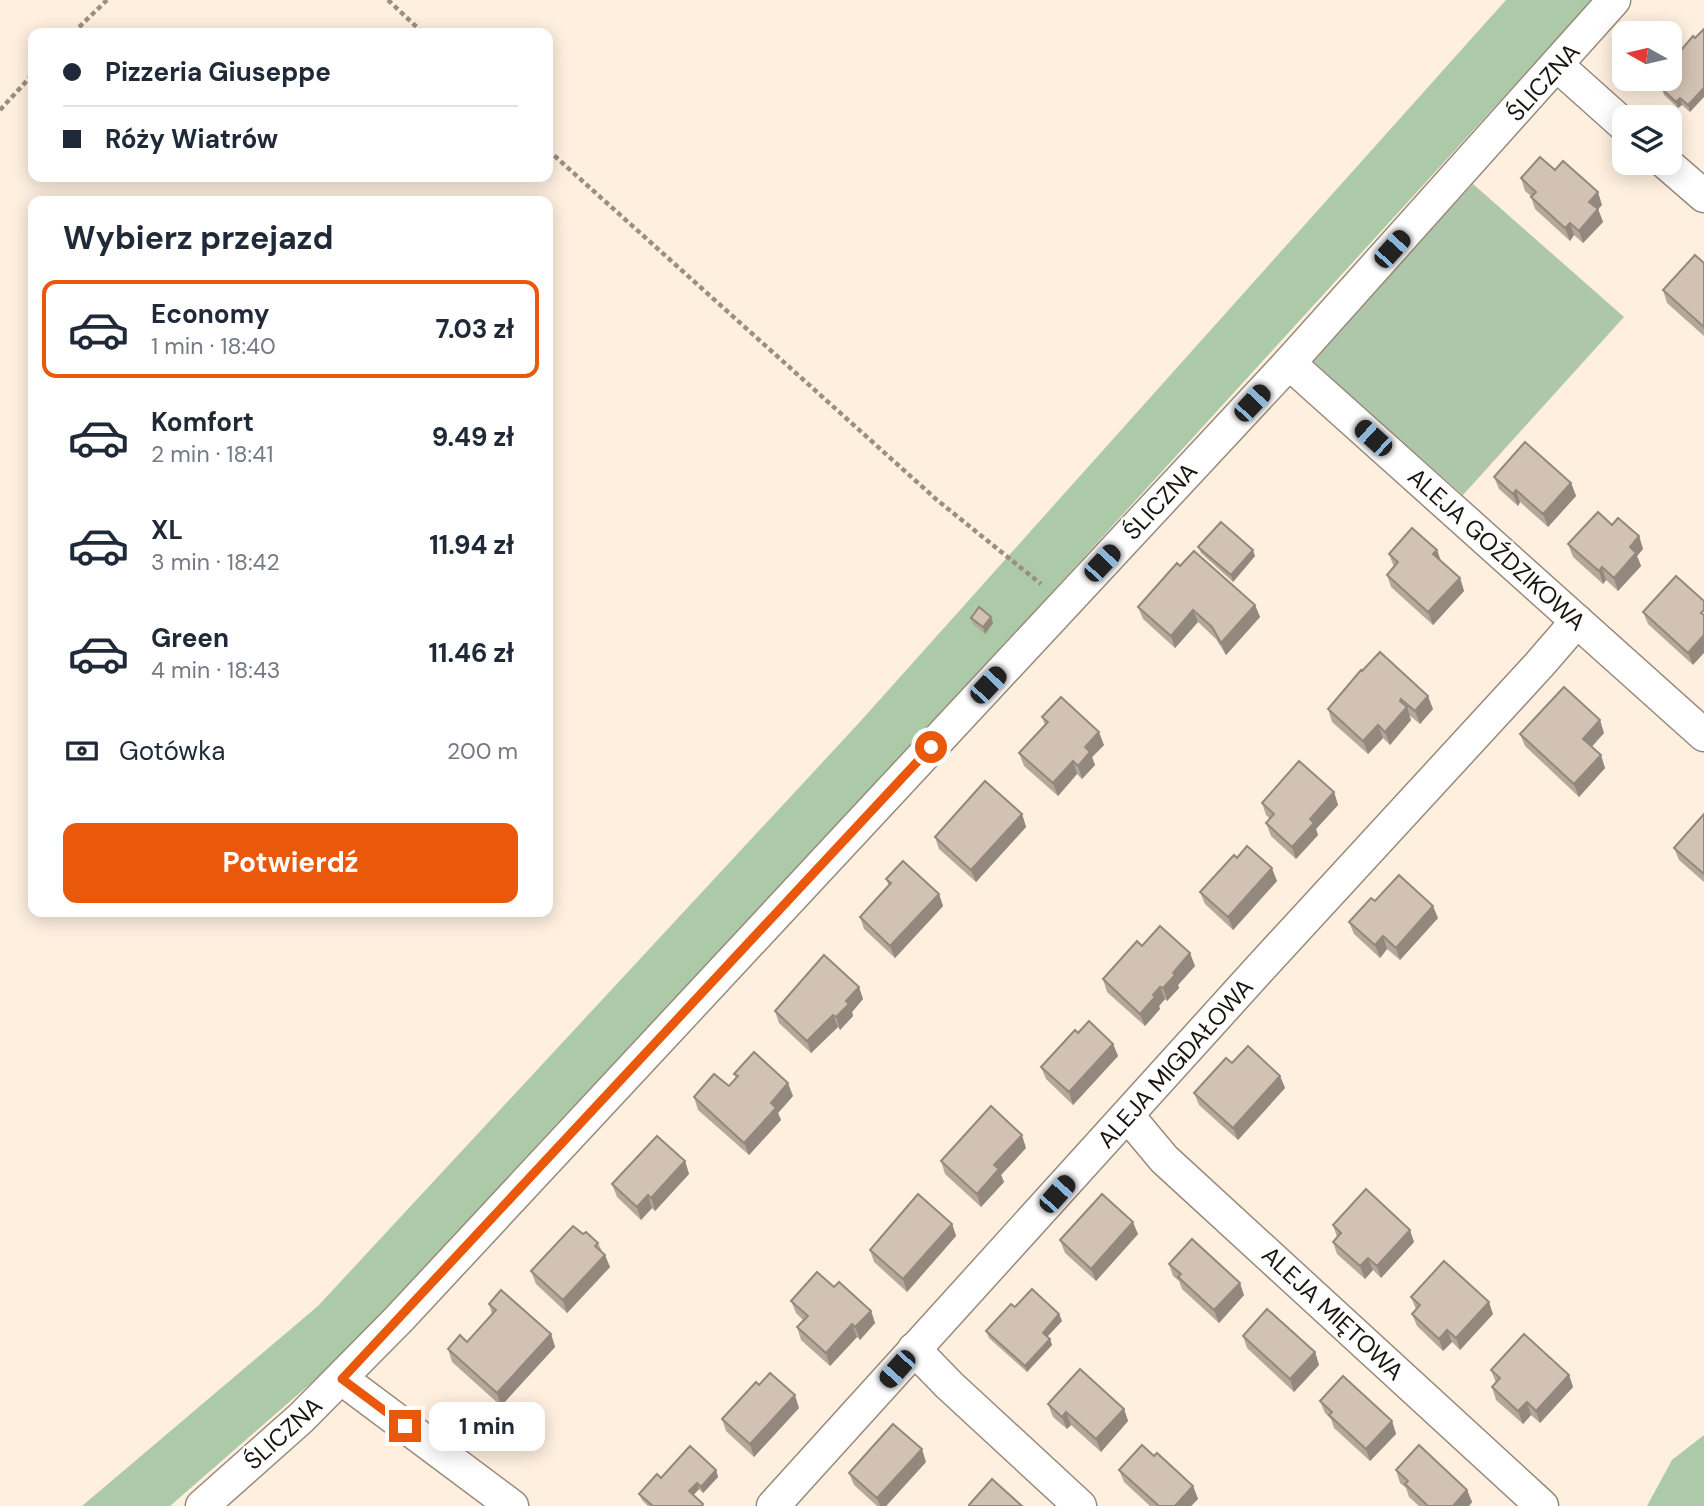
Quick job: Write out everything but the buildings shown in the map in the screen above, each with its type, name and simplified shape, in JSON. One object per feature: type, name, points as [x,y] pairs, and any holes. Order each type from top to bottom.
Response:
[{"type":"street","name":"ŚLICZNA","points":[[202,1506],[342,1379],[1289,363],[1558,66],[1614,0]]},
{"type":"street","points":[[1558,66],[1612,114]]},
{"type":"street","points":[[1679,175],[1704,197]]},
{"type":"street","name":"ALEJA GOŹDZIKOWA","points":[[1289,363],[1704,735]]},
{"type":"street","name":"ALEJA MIGDAŁOWA","points":[[773,1506],[1577,621]]},
{"type":"street","name":"ALEJA MIĘTOWA","points":[[1128,1116],[1164,1159],[1542,1506]]},
{"type":"street","points":[[914,1349],[1080,1506]]},
{"type":"street","points":[[342,1379],[512,1506]]},
{"type":"path","points":[[79,28],[107,0]]},
{"type":"path","points":[[388,0],[418,28]]},
{"type":"path","points":[[0,110],[28,79]]},
{"type":"path","points":[[553,154],[937,500],[1064,603]]},
{"type":"green space","points":[[1506,0],[1592,0],[721,955],[358,1342],[170,1506],[82,1506],[318,1306],[858,724]]},
{"type":"green space","points":[[1473,184],[1624,317],[1463,495],[1310,360]]},
{"type":"green space","points":[[1704,1435],[1704,1506],[1647,1506],[1672,1460]]},
{"type":"route","points":[[405,1426],[342,1379],[931,747]]}]
